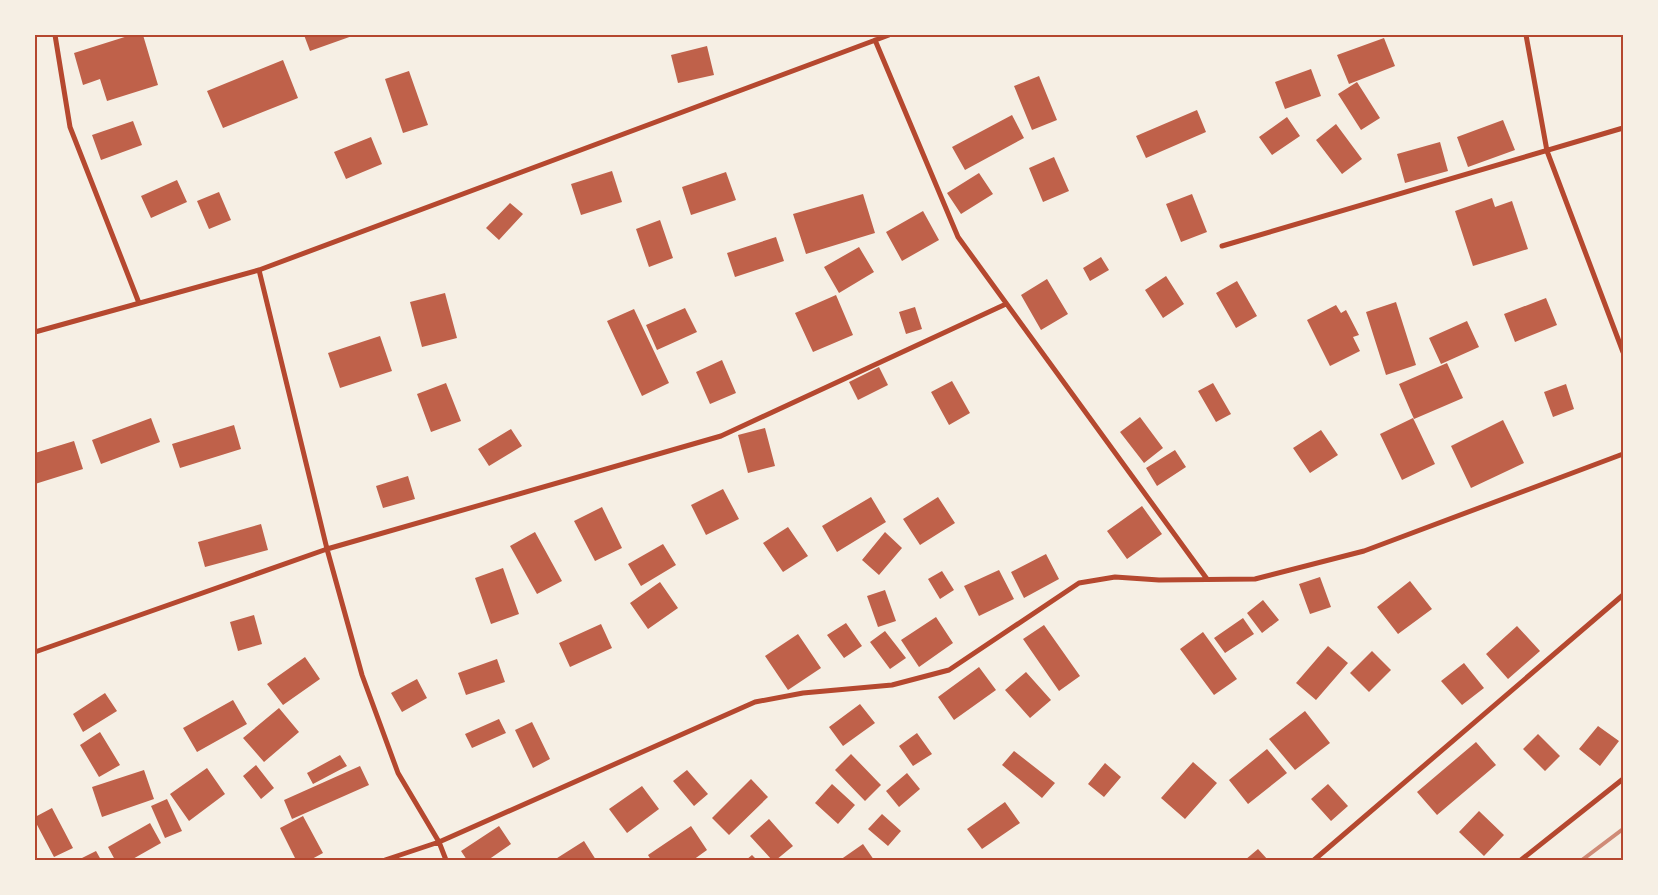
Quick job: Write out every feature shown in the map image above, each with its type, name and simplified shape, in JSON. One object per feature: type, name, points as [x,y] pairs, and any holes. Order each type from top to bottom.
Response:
[{"type":"street","points":[[54,35],[70,126],[139,303]]},
{"type":"street","points":[[35,332],[259,270],[889,35]]},
{"type":"street","points":[[1526,35],[1547,151],[1623,352]]},
{"type":"street","points":[[875,40],[958,237],[1207,579]]},
{"type":"street","points":[[1222,246],[1623,128]]},
{"type":"street","points":[[259,270],[327,549],[362,675],[398,773],[438,842],[446,860]]},
{"type":"street","points":[[35,652],[327,549],[721,436],[1006,304]]},
{"type":"street","points":[[385,860],[438,842],[755,702],[803,693],[892,685],[949,670],[1079,583],[1115,577],[1159,580],[1255,579],[1364,551],[1623,454]]},
{"type":"street","points":[[1314,860],[1623,595]]},
{"type":"street","points":[[1521,860],[1623,779]]},
{"type":"building","points":[[131,35],[143,35],[158,85],[107,101],[100,79],[83,85],[74,53]]},
{"type":"building","points":[[304,35],[355,35],[310,51]]},
{"type":"building","points":[[1384,38],[1395,66],[1349,84],[1337,55]]},
{"type":"building","points":[[707,46],[714,75],[678,83],[671,55]]},
{"type":"building","points":[[283,60],[298,98],[223,128],[207,91]]},
{"type":"building","points":[[1311,69],[1321,96],[1285,109],[1275,82]]},
{"type":"building","points":[[409,71],[428,125],[403,133],[385,79]]},
{"type":"building","points":[[1039,76],[1057,120],[1032,130],[1014,86]]},
{"type":"building","points":[[1357,82],[1380,118],[1361,130],[1338,94]]},
{"type":"building","points":[[1197,110],[1206,132],[1146,158],[1136,136]]},
{"type":"building","points":[[1012,115],[1024,138],[965,170],[952,147]]},
{"type":"building","points":[[1287,117],[1300,136],[1272,155],[1259,137]]},
{"type":"building","points":[[1503,120],[1515,150],[1468,167],[1457,137]]},
{"type":"building","points":[[133,121],[142,145],[101,160],[92,135]]},
{"type":"building","points":[[1336,124],[1362,159],[1342,174],[1316,140]]},
{"type":"building","points":[[371,137],[382,164],[346,179],[334,152]]},
{"type":"building","points":[[1440,142],[1448,171],[1405,183],[1397,154]]},
{"type":"building","points":[[1054,157],[1069,191],[1043,202],[1029,168]]},
{"type":"building","points":[[612,171],[622,202],[581,215],[571,184]]},
{"type":"building","points":[[726,172],[736,200],[691,215],[682,187]]},
{"type":"building","points":[[979,173],[993,194],[961,214],[947,193]]},
{"type":"building","points":[[177,180],[187,202],[151,218],[141,196]]},
{"type":"building","points":[[219,192],[231,220],[209,229],[197,201]]},
{"type":"building","points":[[863,194],[875,233],[806,254],[793,214]]},
{"type":"building","points":[[1192,194],[1207,232],[1181,242],[1166,204]]},
{"type":"building","points":[[1492,198],[1495,207],[1512,201],[1528,249],[1473,266],[1455,211]]},
{"type":"building","points":[[510,203],[523,214],[499,240],[486,228]]},
{"type":"building","points":[[923,211],[939,240],[902,261],[886,232]]},
{"type":"building","points":[[660,220],[673,258],[649,267],[636,229]]},
{"type":"building","points":[[776,237],[784,261],[735,277],[727,253]]},
{"type":"building","points":[[859,247],[874,272],[839,293],[824,267]]},
{"type":"building","points":[[1101,257],[1109,270],[1090,281],[1083,268]]},
{"type":"building","points":[[1166,276],[1184,304],[1163,318],[1145,290]]},
{"type":"building","points":[[1047,279],[1068,314],[1041,330],[1021,295]]},
{"type":"building","points":[[1237,281],[1257,316],[1236,328],[1216,293]]},
{"type":"building","points":[[445,293],[457,338],[422,347],[410,302]]},
{"type":"building","points":[[836,295],[853,335],[813,352],[795,313]]},
{"type":"building","points":[[1546,298],[1557,325],[1515,342],[1504,314]]},
{"type":"building","points":[[1396,302],[1416,365],[1386,375],[1366,312]]},
{"type":"building","points":[[1336,305],[1341,313],[1346,310],[1359,335],[1353,337],[1360,351],[1330,366],[1307,320]]},
{"type":"building","points":[[915,307],[922,329],[906,334],[899,312]]},
{"type":"building","points":[[685,308],[697,332],[657,350],[646,325]]},
{"type":"building","points":[[634,309],[669,383],[642,396],[607,321]]},
{"type":"building","points":[[1467,321],[1479,347],[1441,364],[1429,338]]},
{"type":"building","points":[[380,336],[392,371],[340,388],[328,353]]},
{"type":"building","points":[[722,360],[736,393],[710,404],[696,372]]},
{"type":"building","points":[[1447,363],[1463,398],[1414,419],[1399,384]]},
{"type":"building","points":[[879,367],[888,385],[858,400],[849,382]]},
{"type":"building","points":[[952,381],[970,413],[949,425],[931,392]]},
{"type":"building","points":[[446,383],[461,421],[431,432],[417,394]]},
{"type":"building","points":[[1213,383],[1231,414],[1216,422],[1198,391]]},
{"type":"building","points":[[1566,384],[1574,409],[1553,417],[1544,392]]},
{"type":"building","points":[[1140,417],[1163,448],[1144,463],[1120,432]]},
{"type":"building","points":[[151,418],[160,442],[101,464],[92,440]]},
{"type":"building","points":[[1413,418],[1435,464],[1402,480],[1380,434]]},
{"type":"building","points":[[1503,420],[1524,463],[1471,488],[1451,446]]},
{"type":"building","points":[[234,425],[241,449],[180,468],[172,444]]},
{"type":"building","points":[[765,428],[775,466],[748,473],[738,435]]},
{"type":"building","points":[[511,429],[522,446],[489,466],[478,449]]},
{"type":"building","points":[[1321,430],[1338,455],[1310,473],[1293,448]]},
{"type":"building","points":[[74,441],[83,469],[35,484],[35,453]]},
{"type":"building","points":[[1175,450],[1186,467],[1157,486],[1146,468]]},
{"type":"building","points":[[408,476],[415,499],[383,508],[376,486]]},
{"type":"building","points":[[723,489],[739,519],[706,535],[691,505]]},
{"type":"building","points":[[871,497],[886,522],[837,552],[822,526]]},
{"type":"building","points":[[938,497],[955,523],[920,545],[903,519]]},
{"type":"building","points":[[1142,506],[1162,534],[1127,559],[1107,531]]},
{"type":"building","points":[[602,507],[622,548],[595,561],[574,521]]},
{"type":"building","points":[[261,524],[268,550],[205,567],[198,542]]},
{"type":"building","points":[[788,527],[808,556],[783,572],[763,543]]},
{"type":"building","points":[[535,532],[562,581],[537,594],[510,546]]},
{"type":"building","points":[[885,532],[902,548],[879,575],[862,560]]},
{"type":"building","points":[[663,544],[676,565],[641,586],[628,564]]},
{"type":"building","points":[[1046,554],[1059,579],[1024,598],[1011,572]]},
{"type":"building","points":[[503,568],[519,614],[491,624],[475,578]]},
{"type":"building","points":[[999,570],[1014,599],[979,616],[964,586]]},
{"type":"building","points":[[942,571],[954,590],[940,599],[928,579]]},
{"type":"building","points":[[1320,577],[1331,607],[1310,614],[1299,584]]},
{"type":"building","points":[[1410,581],[1432,609],[1398,634],[1377,607]]},
{"type":"building","points":[[660,582],[678,608],[648,629],[630,603]]},
{"type":"building","points":[[885,590],[896,621],[878,627],[867,596]]},
{"type":"building","points":[[1263,600],[1279,620],[1262,633],[1247,613]]},
{"type":"building","points":[[254,615],[262,644],[238,651],[230,622]]},
{"type":"building","points":[[936,617],[953,643],[919,667],[901,640]]},
{"type":"building","points":[[1243,618],[1254,634],[1225,653],[1214,638]]},
{"type":"building","points":[[846,623],[862,646],[844,658],[827,635]]},
{"type":"building","points":[[601,624],[612,648],[570,667],[559,643]]},
{"type":"building","points":[[1044,625],[1080,676],[1059,691],[1023,639]]},
{"type":"building","points":[[1517,626],[1540,651],[1508,679],[1486,654]]},
{"type":"building","points":[[885,631],[906,658],[890,669],[870,642]]},
{"type":"building","points":[[1203,632],[1237,679],[1214,695],[1180,649]]},
{"type":"building","points":[[798,634],[821,668],[788,690],[765,656]]},
{"type":"building","points":[[1328,646],[1348,663],[1316,700],[1296,683]]},
{"type":"building","points":[[1372,651],[1391,670],[1369,692],[1350,673]]},
{"type":"building","points":[[305,657],[320,679],[283,705],[267,684]]},
{"type":"building","points":[[497,659],[505,682],[466,695],[458,673]]},
{"type":"building","points":[[1464,663],[1484,688],[1462,705],[1441,681]]},
{"type":"building","points":[[979,667],[996,690],[954,720],[938,697]]},
{"type":"building","points":[[1026,672],[1051,700],[1030,718],[1005,690]]},
{"type":"building","points":[[417,679],[427,698],[402,712],[391,693]]},
{"type":"building","points":[[105,693],[117,711],[83,732],[73,714]]},
{"type":"building","points":[[233,700],[247,724],[197,752],[183,728]]},
{"type":"building","points":[[860,704],[875,723],[843,746],[829,727]]},
{"type":"building","points":[[279,708],[299,732],[264,762],[243,738]]},
{"type":"building","points":[[1305,711],[1330,743],[1295,770],[1269,739]]},
{"type":"building","points":[[499,719],[506,733],[472,748],[465,734]]},
{"type":"building","points":[[532,722],[550,759],[533,768],[515,730]]},
{"type":"building","points":[[1598,726],[1619,741],[1600,766],[1579,749]]},
{"type":"building","points":[[100,732],[120,765],[99,777],[80,745]]},
{"type":"building","points":[[917,733],[932,754],[913,766],[899,746]]},
{"type":"building","points":[[1538,734],[1560,756],[1545,771],[1523,749]]},
{"type":"building","points":[[1476,742],[1496,765],[1437,815],[1417,792]]},
{"type":"building","points":[[1267,749],[1287,773],[1248,804],[1229,780]]},
{"type":"building","points":[[1014,751],[1055,783],[1042,798],[1002,765]]},
{"type":"building","points":[[851,754],[881,785],[865,801],[835,770]]},
{"type":"building","points":[[340,755],[347,766],[313,784],[307,773]]},
{"type":"building","points":[[1193,762],[1217,783],[1185,819],[1161,798]]},
{"type":"building","points":[[1105,763],[1121,777],[1104,797],[1088,784]]},
{"type":"building","points":[[256,765],[274,788],[261,799],[243,776]]},
{"type":"building","points":[[360,766],[369,785],[292,819],[284,800]]},
{"type":"building","points":[[207,768],[225,794],[189,821],[170,794]]},
{"type":"building","points":[[144,770],[154,799],[102,817],[92,787]]},
{"type":"building","points":[[687,770],[708,794],[694,806],[673,781]]},
{"type":"building","points":[[907,773],[920,789],[899,807],[886,791]]},
{"type":"building","points":[[751,779],[768,797],[729,835],[712,818]]},
{"type":"building","points":[[832,784],[855,805],[838,824],[815,803]]},
{"type":"building","points":[[1328,784],[1348,806],[1331,821],[1311,799]]},
{"type":"building","points":[[642,786],[659,809],[627,833],[609,809]]},
{"type":"building","points":[[167,799],[182,831],[165,838],[151,806]]},
{"type":"building","points":[[1005,802],[1020,823],[982,849],[967,829]]},
{"type":"building","points":[[52,808],[73,848],[54,857],[35,821],[35,817]]},
{"type":"building","points":[[1479,811],[1504,835],[1484,856],[1459,832]]},
{"type":"building","points":[[882,814],[901,831],[888,846],[868,829]]},
{"type":"building","points":[[303,816],[323,853],[310,860],[296,860],[280,828]]},
{"type":"building","points":[[769,819],[793,846],[776,860],[772,860],[750,836]]},
{"type":"building","points":[[150,823],[161,843],[131,860],[115,860],[108,847]]},
{"type":"building","points":[[499,826],[511,844],[488,860],[467,860],[461,851]]},
{"type":"building","points":[[691,826],[707,850],[693,860],[651,860],[648,855]]},
{"type":"building","points":[[584,841],[596,860],[554,860]]},
{"type":"building","points":[[863,844],[874,860],[840,860]]},
{"type":"building","points":[[1258,849],[1268,860],[1245,860]]},
{"type":"building","points":[[96,851],[101,860],[78,860]]},
{"type":"building","points":[[752,855],[757,860],[746,860]]},
{"type":"railway","points":[[1582,860],[1623,829]]}]
